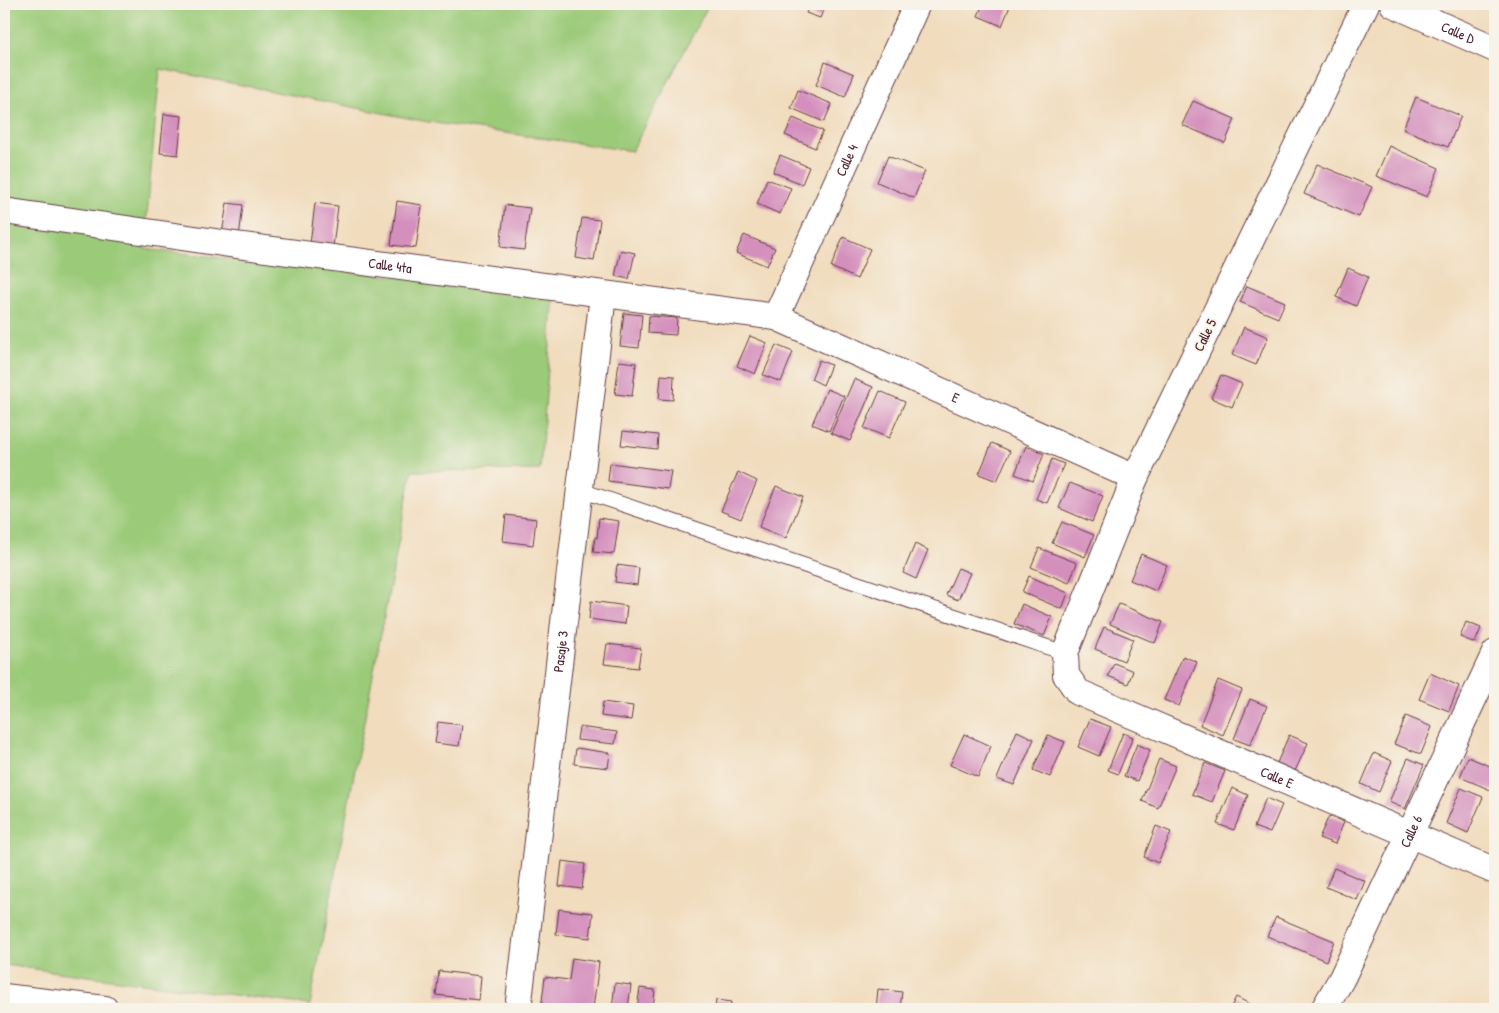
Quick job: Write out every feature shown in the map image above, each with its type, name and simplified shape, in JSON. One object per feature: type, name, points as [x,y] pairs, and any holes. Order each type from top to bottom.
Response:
[{"type":"street","name":"Calle 4","points":[[776,317],[917,4]]},
{"type":"street","name":"Calle 5","points":[[1066,664],[1135,478],[1366,4]]},
{"type":"street","name":"Calle D","points":[[1393,4],[1495,49]]},
{"type":"street","name":"Calle 4ta","points":[[4,211],[236,245],[776,317]]},
{"type":"street","name":"Pasaje 3","points":[[518,1009],[603,295]]},
{"type":"street","name":"E","points":[[776,317],[1135,478]]},
{"type":"street","name":"Calle 6","points":[[1324,1009],[1342,978],[1495,653]]},
{"type":"street","name":"Calle E","points":[[1066,664],[1078,692],[1495,871]]},
{"type":"street","points":[[4,997],[105,1009]]},
{"type":"lane","points":[[580,490],[1066,664]]},
{"type":"green space","points":[[4,4],[709,4],[632,151],[428,122],[160,69],[144,249],[554,294],[540,470],[412,471],[310,1005],[4,965]]},
{"type":"building","points":[[810,4],[826,4],[820,18],[806,13]]},
{"type":"building","points":[[983,4],[1004,4],[1010,6],[1002,26],[978,16]]},
{"type":"building","points":[[825,62],[854,74],[845,97],[816,85]]},
{"type":"building","points":[[798,90],[832,104],[824,122],[791,108]]},
{"type":"building","points":[[1416,97],[1461,116],[1448,147],[1403,129]]},
{"type":"building","points":[[1193,101],[1235,119],[1225,143],[1182,125]]},
{"type":"building","points":[[164,114],[182,116],[178,155],[160,153]]},
{"type":"building","points":[[793,118],[823,131],[815,148],[785,135]]},
{"type":"building","points":[[1389,146],[1439,168],[1427,197],[1376,176]]},
{"type":"building","points":[[780,155],[809,167],[802,184],[773,172]]},
{"type":"building","points":[[888,156],[925,171],[914,198],[877,182]]},
{"type":"building","points":[[1317,164],[1372,187],[1359,217],[1304,194]]},
{"type":"building","points":[[767,179],[791,188],[780,214],[757,204]]},
{"type":"building","points":[[397,201],[422,205],[416,248],[391,245]]},
{"type":"building","points":[[227,203],[243,205],[239,237],[222,234]]},
{"type":"building","points":[[315,203],[338,206],[333,247],[310,244]]},
{"type":"building","points":[[505,205],[530,208],[524,250],[500,247]]},
{"type":"building","points":[[582,218],[600,220],[594,261],[576,258]]},
{"type":"building","points":[[744,235],[775,248],[767,266],[736,253]]},
{"type":"building","points":[[843,237],[870,249],[857,279],[831,267]]},
{"type":"building","points":[[621,250],[635,253],[629,279],[615,276]]},
{"type":"building","points":[[1348,268],[1368,277],[1356,306],[1336,297]]},
{"type":"building","points":[[1247,286],[1285,302],[1278,318],[1240,302]]},
{"type":"building","points":[[624,313],[642,315],[639,348],[620,346]]},
{"type":"building","points":[[649,316],[677,318],[676,335],[648,333]]},
{"type":"building","points":[[1244,327],[1268,337],[1256,365],[1232,355]]},
{"type":"building","points":[[750,336],[767,343],[755,374],[737,366]]},
{"type":"building","points":[[776,345],[793,352],[781,382],[763,375]]},
{"type":"building","points":[[819,360],[831,365],[823,385],[811,379]]},
{"type":"building","points":[[619,361],[636,363],[632,396],[615,394]]},
{"type":"building","points":[[661,375],[674,376],[673,400],[659,399]]},
{"type":"building","points":[[1221,375],[1242,384],[1232,407],[1211,398]]},
{"type":"building","points":[[854,379],[873,387],[850,441],[831,433]]},
{"type":"building","points":[[827,389],[844,396],[829,431],[812,424]]},
{"type":"building","points":[[880,391],[905,402],[889,438],[864,428]]},
{"type":"building","points":[[623,431],[658,435],[657,449],[621,445]]},
{"type":"building","points":[[992,443],[1010,451],[997,481],[979,474]]},
{"type":"building","points":[[1026,446],[1044,454],[1033,481],[1015,474]]},
{"type":"building","points":[[1052,459],[1064,464],[1047,503],[1036,499]]},
{"type":"building","points":[[610,463],[671,471],[668,489],[608,481]]},
{"type":"building","points":[[738,472],[757,481],[741,519],[721,511]]},
{"type":"building","points":[[1070,483],[1103,496],[1092,522],[1059,508]]},
{"type":"building","points":[[776,486],[803,497],[786,538],[759,527]]},
{"type":"building","points":[[506,515],[536,519],[533,545],[503,541]]},
{"type":"building","points":[[599,518],[619,521],[614,554],[593,552],[595,537],[597,538]]},
{"type":"building","points":[[1062,522],[1094,535],[1085,557],[1052,543]]},
{"type":"building","points":[[915,544],[928,550],[916,579],[903,573]]},
{"type":"building","points":[[1039,548],[1077,563],[1069,583],[1031,567]]},
{"type":"building","points":[[1141,554],[1167,565],[1156,591],[1130,580]]},
{"type":"building","points":[[617,565],[639,568],[637,585],[615,582]]},
{"type":"building","points":[[958,568],[970,573],[958,600],[946,595]]},
{"type":"building","points":[[1029,576],[1068,593],[1062,609],[1022,592]]},
{"type":"building","points":[[591,601],[627,606],[625,624],[589,619]]},
{"type":"building","points":[[1022,604],[1052,617],[1044,636],[1014,624]]},
{"type":"building","points":[[1119,604],[1163,622],[1155,643],[1110,624]]},
{"type":"building","points":[[1466,622],[1481,628],[1475,643],[1460,637]]},
{"type":"building","points":[[1104,627],[1133,639],[1124,661],[1095,649]]},
{"type":"building","points":[[607,644],[641,648],[638,668],[604,664]]},
{"type":"building","points":[[1183,656],[1197,662],[1179,706],[1164,700]]},
{"type":"building","points":[[1114,663],[1133,671],[1128,684],[1108,676]]},
{"type":"building","points":[[1430,673],[1459,686],[1449,711],[1419,699]]},
{"type":"building","points":[[1218,680],[1242,690],[1223,735],[1200,725]]},
{"type":"building","points":[[1250,699],[1267,706],[1250,745],[1234,739]]},
{"type":"building","points":[[603,702],[633,706],[631,720],[601,716]]},
{"type":"building","points":[[1406,716],[1432,727],[1421,754],[1394,744]]},
{"type":"building","points":[[1090,719],[1111,727],[1099,756],[1078,747]]},
{"type":"building","points":[[438,722],[462,725],[459,746],[435,743]]},
{"type":"building","points":[[579,727],[617,732],[615,744],[577,740]]},
{"type":"building","points":[[1017,731],[1034,739],[1014,785],[997,779]]},
{"type":"building","points":[[1123,733],[1133,737],[1118,774],[1108,770]]},
{"type":"building","points":[[964,734],[991,746],[978,777],[950,765]]},
{"type":"building","points":[[1048,735],[1065,742],[1050,777],[1033,770]]},
{"type":"building","points":[[1289,735],[1308,743],[1295,771],[1277,763]]},
{"type":"building","points":[[1137,744],[1150,750],[1137,781],[1124,776]]},
{"type":"building","points":[[576,748],[610,753],[608,768],[574,764]]},
{"type":"building","points":[[1374,753],[1392,761],[1379,792],[1361,784]]},
{"type":"building","points":[[1468,757],[1495,768],[1495,786],[1493,791],[1460,777]]},
{"type":"building","points":[[1408,758],[1424,765],[1405,809],[1389,802]]},
{"type":"building","points":[[1159,759],[1176,766],[1158,808],[1142,801]]},
{"type":"building","points":[[1205,763],[1225,771],[1212,802],[1192,794]]},
{"type":"building","points":[[1232,788],[1248,795],[1234,830],[1217,824]]},
{"type":"building","points":[[1461,788],[1483,797],[1468,833],[1446,823]]},
{"type":"building","points":[[1266,798],[1282,805],[1270,833],[1254,827]]},
{"type":"building","points":[[1329,816],[1344,822],[1335,844],[1319,838]]},
{"type":"building","points":[[1156,826],[1171,832],[1158,863],[1144,857]]},
{"type":"building","points":[[562,861],[585,864],[582,889],[559,886]]},
{"type":"building","points":[[1334,868],[1365,881],[1357,900],[1326,887]]},
{"type":"building","points":[[559,909],[593,913],[590,938],[556,934]]},
{"type":"building","points":[[1276,917],[1334,941],[1326,961],[1267,936]]},
{"type":"building","points":[[572,958],[599,962],[593,1009],[541,1009],[545,977],[569,980]]},
{"type":"building","points":[[439,971],[481,976],[479,1000],[436,995]]},
{"type":"building","points":[[615,983],[631,985],[628,1009],[612,1009]]},
{"type":"building","points":[[640,988],[655,990],[653,1009],[637,1009]]},
{"type":"building","points":[[878,989],[902,992],[900,1009],[876,1009]]},
{"type":"building","points":[[1236,997],[1260,1009],[1230,1009]]},
{"type":"building","points":[[716,1000],[731,1002],[730,1009],[715,1009]]}]
